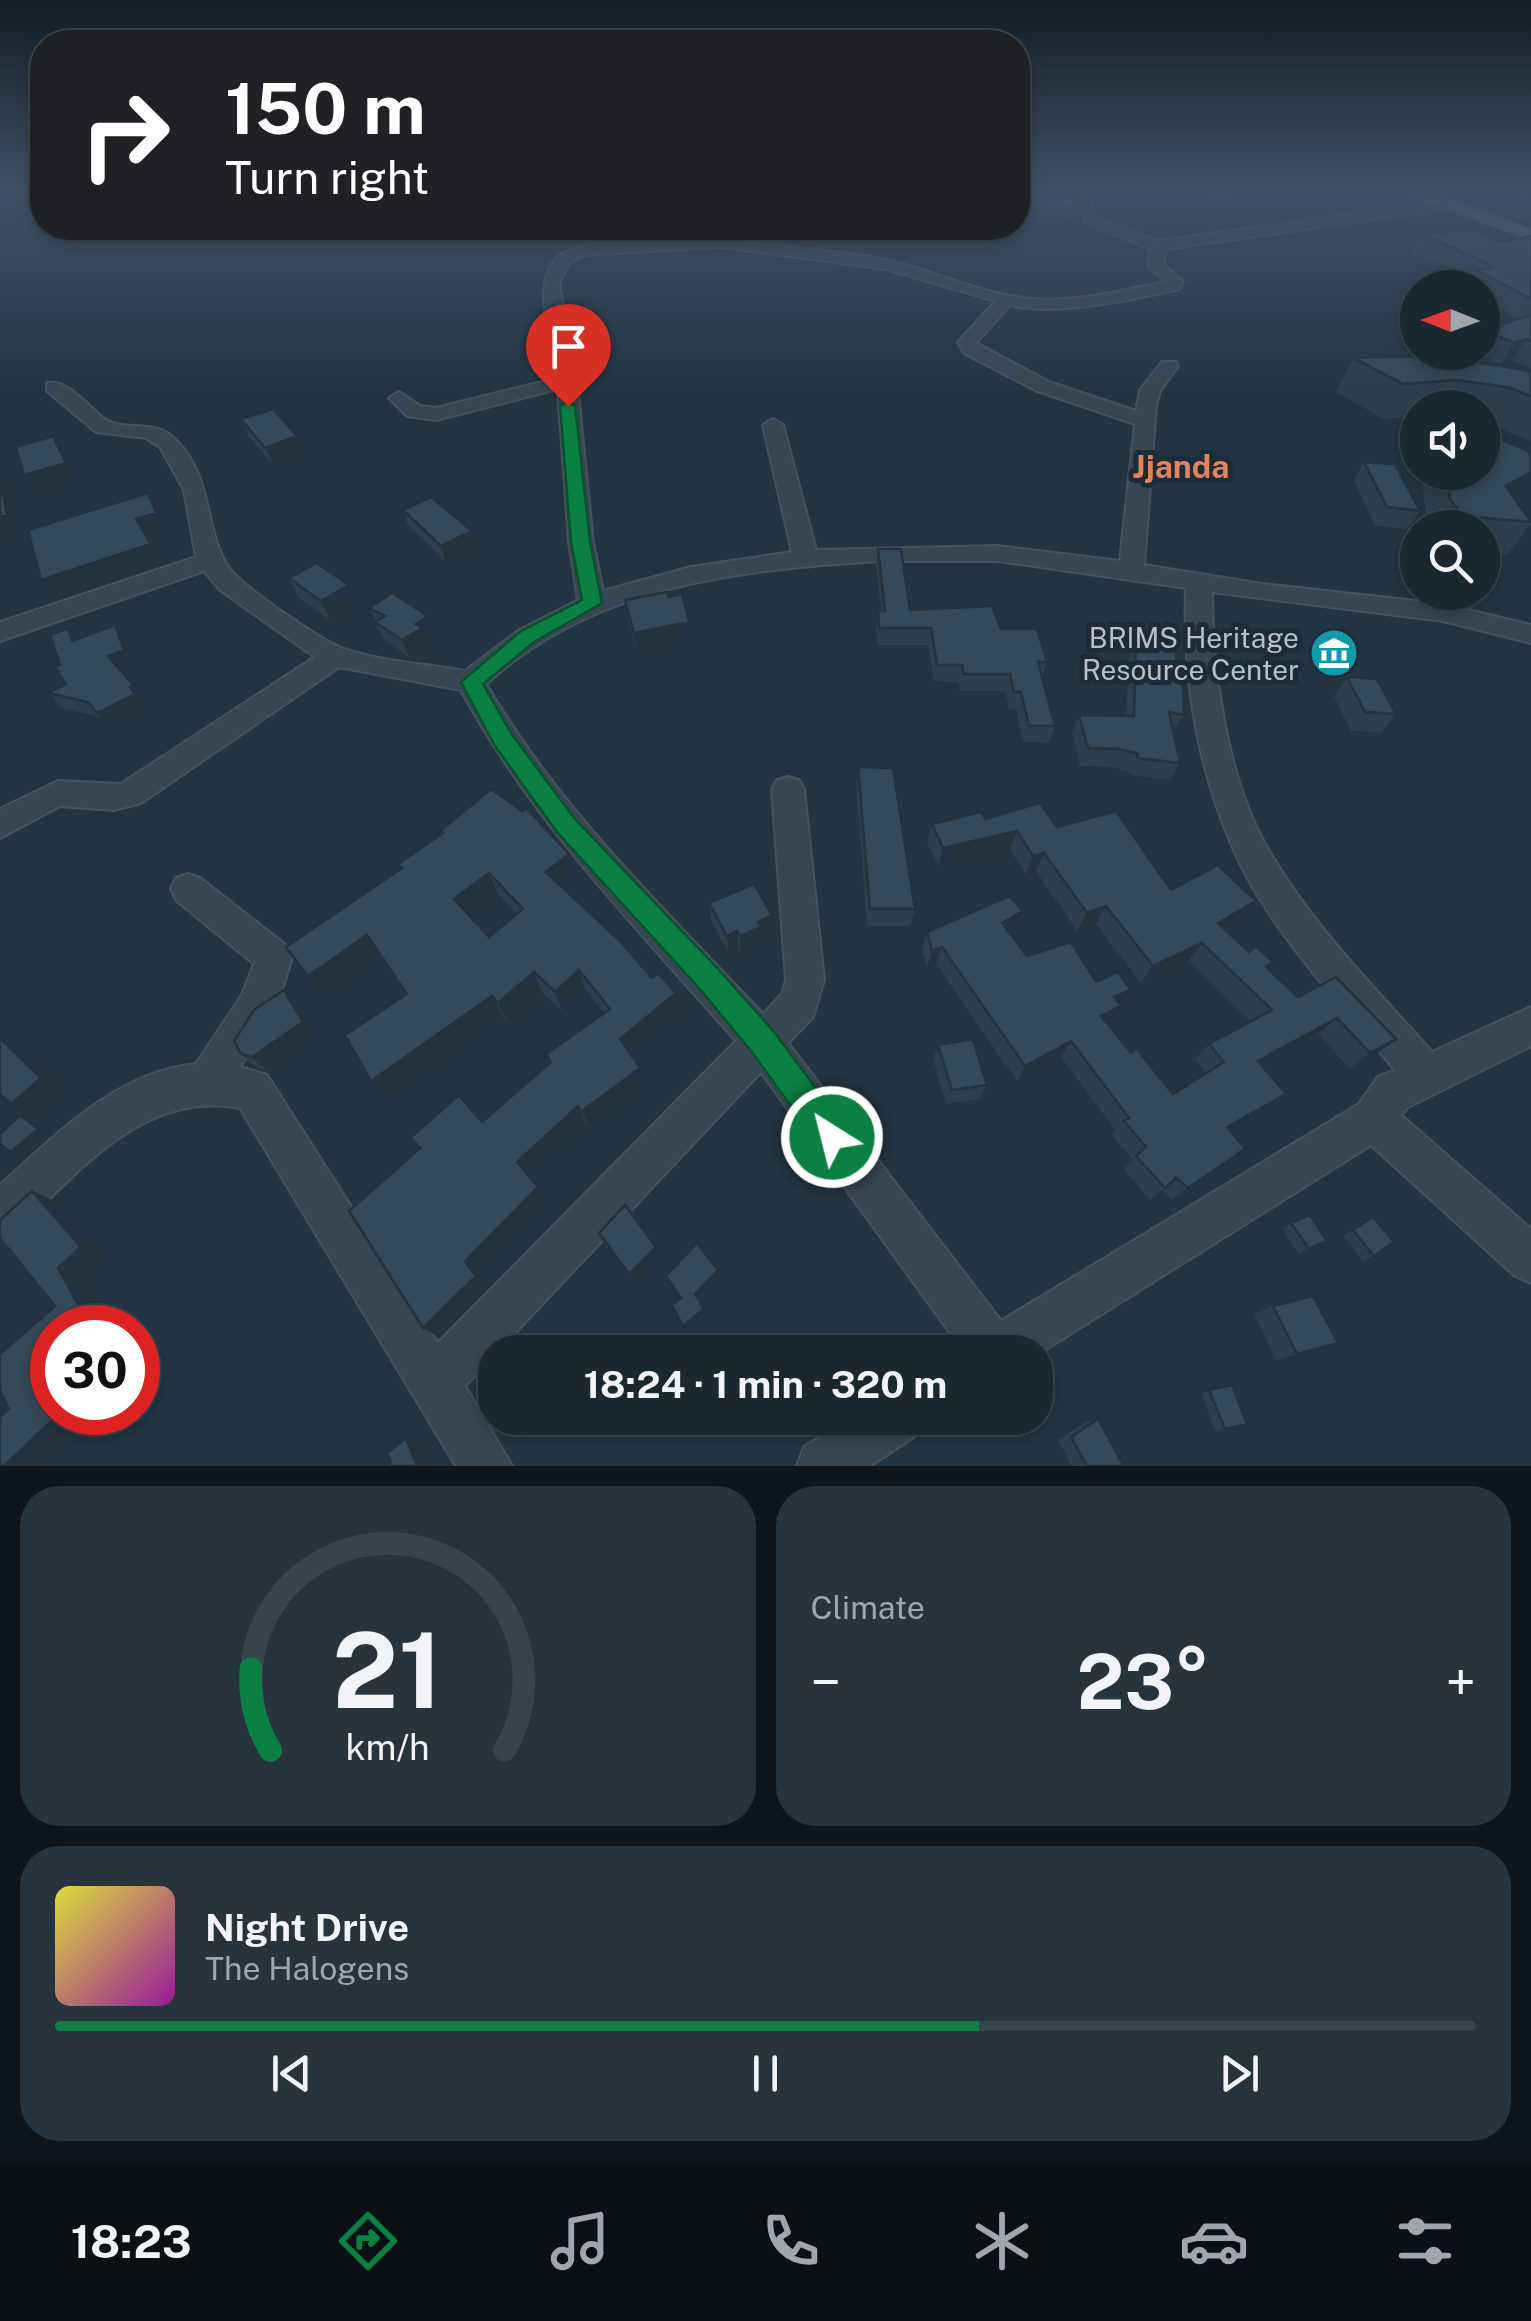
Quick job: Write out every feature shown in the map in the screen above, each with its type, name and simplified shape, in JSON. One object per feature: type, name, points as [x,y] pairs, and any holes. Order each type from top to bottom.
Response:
[{"type":"street","points":[[572,256],[562,261],[551,284],[567,382],[580,542],[592,603]]},
{"type":"street","points":[[827,256],[887,265],[1006,300],[1065,303],[1173,286],[1175,282],[1156,266],[1158,256]]},
{"type":"street","points":[[1006,300],[968,342],[970,349],[1042,386],[1145,420]]},
{"type":"street","points":[[1130,571],[1150,390],[1169,366]]},
{"type":"street","points":[[399,398],[414,412],[436,414],[567,382]]},
{"type":"street","points":[[54,387],[103,428],[151,432],[166,443],[185,468],[194,490],[209,561],[229,584],[334,657],[472,682],[527,637],[592,603],[707,573],[806,560],[991,554],[1044,557],[1199,582],[1474,617],[1531,634]]},
{"type":"street","points":[[774,426],[806,560]]},
{"type":"street","points":[[0,632],[209,561]]},
{"type":"street","points":[[1199,582],[1198,649],[1215,751],[1249,847],[1308,937],[1426,1076]]},
{"type":"street","points":[[0,825],[52,796],[67,792],[108,799],[130,794],[334,657]]},
{"type":"street","points":[[472,682],[503,740],[566,825],[763,1042],[982,1335]]},
{"type":"street","points":[[434,1382],[763,1042],[804,994],[788,789]]},
{"type":"street","points":[[188,889],[274,958],[270,985],[224,1052],[208,1083]]},
{"type":"street","points":[[1023,1335],[1374,1119],[1394,1092],[1531,1026]]},
{"type":"street","points":[[0,1215],[124,1107],[163,1089],[208,1083],[228,1082],[252,1090],[486,1466]]},
{"type":"street","points":[[1374,1119],[1531,1260]]},
{"type":"street","points":[[823,1466],[871,1435]]},
{"type":"building","points":[[1471,256],[1531,256],[1531,299],[1500,282],[1500,270],[1477,270],[1495,267]]},
{"type":"building","points":[[1531,315],[1531,341],[1514,343],[1500,337],[1500,325]]},
{"type":"building","points":[[1400,357],[1400,370],[1500,370],[1500,366],[1524,370],[1531,372],[1531,396],[1507,387],[1456,380],[1403,384],[1354,358]]},
{"type":"building","points":[[273,409],[297,436],[265,448],[241,419]]},
{"type":"building","points":[[53,436],[66,463],[24,475],[16,447]]},
{"type":"building","points":[[1500,439],[1528,451],[1531,472],[1506,486],[1531,522],[1500,519],[1500,510],[1458,510],[1449,490],[1500,490]]},
{"type":"building","points":[[1364,462],[1395,464],[1400,473],[1400,490],[1409,490],[1419,510],[1387,507]]},
{"type":"building","points":[[0,481],[7,515],[0,517]]},
{"type":"building","points":[[148,493],[156,513],[136,519],[151,544],[41,580],[28,530]]},
{"type":"building","points":[[431,497],[472,531],[441,546],[403,510]]},
{"type":"building","points":[[878,549],[901,549],[910,610],[992,606],[1001,629],[1037,629],[1047,662],[1038,662],[1055,726],[1029,726],[1021,692],[1014,692],[1010,674],[964,674],[962,665],[937,665],[931,628],[879,628],[878,611],[885,611]]},
{"type":"building","points":[[317,563],[349,585],[321,601],[289,578]]},
{"type":"building","points":[[667,592],[668,597],[682,594],[689,622],[634,633],[625,600]]},
{"type":"building","points":[[392,593],[428,616],[416,624],[422,628],[402,640],[375,622],[385,616],[369,608]]},
{"type":"building","points":[[115,625],[124,650],[108,656],[133,685],[130,687],[135,694],[97,713],[88,702],[49,693],[66,684],[55,667],[60,665],[50,635],[68,628],[72,641]]},
{"type":"building","points":[[1136,633],[1175,640],[1177,676],[1183,677],[1184,715],[1169,712],[1180,763],[1138,758],[1137,753],[1118,749],[1088,748],[1079,715],[1134,716]]},
{"type":"building","points":[[1347,677],[1377,679],[1396,714],[1365,712]]},
{"type":"building","points":[[858,767],[893,768],[915,909],[870,909]]},
{"type":"building","points":[[491,789],[522,811],[526,808],[569,854],[546,872],[620,941],[652,978],[658,973],[676,993],[620,1039],[640,1068],[582,1111],[578,1106],[517,1162],[538,1187],[465,1261],[476,1276],[423,1328],[349,1211],[420,1148],[411,1137],[459,1095],[482,1122],[551,1062],[546,1054],[610,1009],[579,970],[555,992],[534,972],[498,1003],[492,996],[371,1081],[345,1035],[407,994],[367,935],[308,976],[286,947],[402,868],[398,864],[443,833],[440,831]],"holes":[[[489,873],[523,909],[489,937],[454,899]]]},
{"type":"building","points":[[1040,803],[1057,827],[1116,811],[1171,890],[1218,865],[1256,901],[1218,923],[1249,952],[1256,946],[1273,962],[1266,967],[1298,997],[1336,977],[1396,1039],[1370,1053],[1337,1018],[1258,1061],[1286,1094],[1227,1127],[1245,1148],[1235,1156],[1188,1188],[1176,1178],[1165,1188],[1136,1156],[1146,1147],[1124,1121],[1129,1118],[1071,1041],[1025,1066],[942,947],[932,951],[927,932],[1009,896],[1023,911],[1002,923],[1027,956],[1071,942],[1096,982],[1118,972],[1131,990],[1114,997],[1121,1006],[1101,1016],[1131,1053],[1136,1048],[1173,1094],[1224,1062],[1209,1044],[1272,1010],[1202,943],[1153,966],[1106,906],[1087,913],[1044,853],[1033,856],[1017,831],[943,848],[932,824],[981,812],[985,819]]},
{"type":"building","points":[[754,884],[772,915],[758,922],[761,927],[740,936],[737,931],[727,936],[709,903]]},
{"type":"building","points":[[284,990],[303,1022],[252,1057],[241,1054],[234,1041],[254,1010]]},
{"type":"building","points":[[0,1038],[41,1078],[11,1104],[0,1094]]},
{"type":"building","points":[[973,1039],[987,1085],[952,1090],[938,1045]]},
{"type":"building","points":[[20,1115],[38,1129],[11,1152],[0,1144],[0,1134]]},
{"type":"building","points":[[32,1191],[81,1247],[58,1268],[78,1305],[54,1305],[0,1238],[0,1220]]},
{"type":"building","points":[[625,1205],[656,1247],[629,1274],[599,1233]]},
{"type":"building","points":[[1310,1215],[1327,1241],[1309,1249],[1291,1223]]},
{"type":"building","points":[[1373,1217],[1394,1242],[1374,1256],[1353,1230]]},
{"type":"building","points":[[697,1243],[718,1270],[695,1294],[704,1309],[683,1326],[672,1305],[681,1298],[666,1276]]},
{"type":"building","points":[[1313,1296],[1338,1343],[1297,1354],[1273,1306]]},
{"type":"building","points":[[30,1328],[30,1435],[37,1435],[4,1466],[0,1466],[0,1417],[9,1409],[0,1391],[0,1354]]},
{"type":"building","points":[[1232,1385],[1247,1424],[1225,1429],[1209,1390]]},
{"type":"building","points":[[1098,1419],[1124,1466],[1087,1466],[1071,1437]]},
{"type":"building","points":[[406,1438],[417,1466],[386,1466],[391,1462],[387,1453]]},
{"type":"place","name":"BRIMS Heritage Resource Center","points":[[1334,653]]},
{"type":"district","name":"Jjanda","points":[[1181,466]]},
{"type":"route","points":[[568,406],[580,542],[592,603],[527,637],[494,660],[472,682],[503,740],[566,825],[763,1042],[832,1137]]}]
